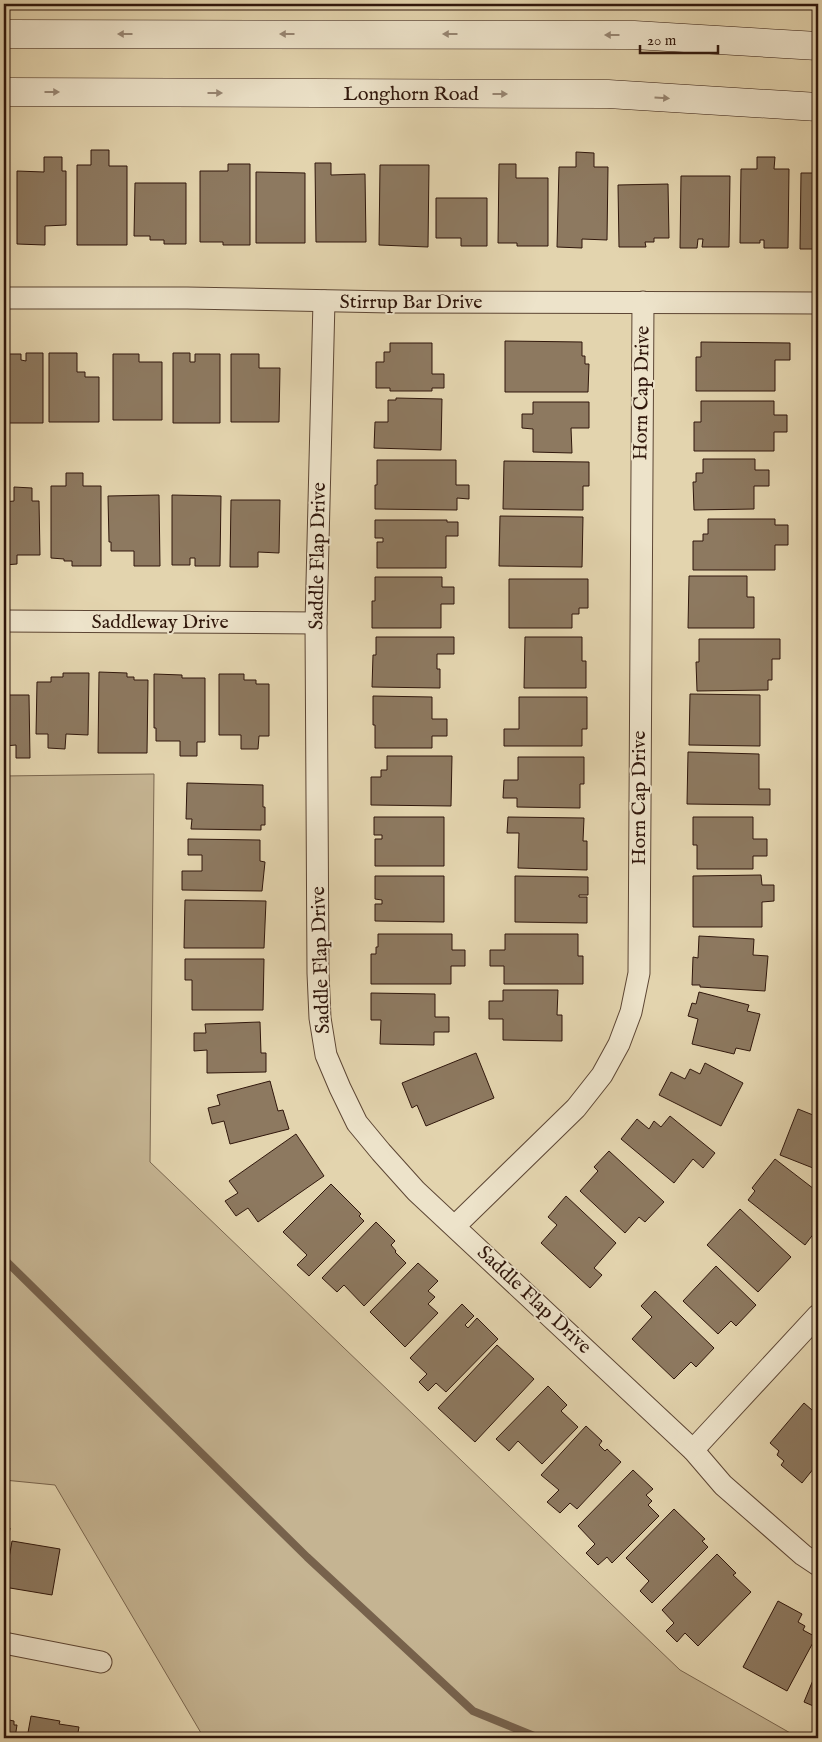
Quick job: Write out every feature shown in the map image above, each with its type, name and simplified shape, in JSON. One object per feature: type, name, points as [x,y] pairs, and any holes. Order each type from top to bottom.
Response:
[{"type":"main road","points":[[4,34],[634,35],[818,46]]},
{"type":"main road","name":"Longhorn Road","points":[[4,92],[608,94],[818,107]]},
{"type":"street","name":"Stirrup Bar Drive","points":[[4,298],[818,303]]},
{"type":"street","name":"Saddle Flap Drive","points":[[324,301],[316,623],[318,973],[320,1018],[326,1055],[357,1123],[416,1191],[693,1450],[723,1485],[803,1555],[818,1564]]},
{"type":"street","name":"Horn Cap Drive","points":[[455,1226],[576,1108],[602,1075],[615,1052],[631,1012],[639,973],[643,302]]},
{"type":"street","name":"Saddleway Drive","points":[[4,621],[316,623]]},
{"type":"street","points":[[693,1450],[818,1315]]},
{"type":"street","points":[[4,1643],[101,1662]]},
{"type":"shaded area","points":[[154,774],[150,1162],[680,1670],[799,1738],[204,1738],[55,1485],[4,1480],[4,776]]},
{"type":"building","points":[[91,150],[109,150],[109,166],[127,166],[127,245],[77,245],[77,165],[91,165]]},
{"type":"building","points":[[576,152],[594,153],[594,167],[608,167],[607,240],[582,239],[582,248],[557,247],[559,167],[576,167]]},
{"type":"building","points":[[44,157],[62,157],[62,171],[66,171],[66,225],[45,226],[45,245],[17,244],[17,171],[44,172]]},
{"type":"building","points":[[757,157],[775,157],[774,169],[789,169],[788,248],[764,248],[764,240],[760,240],[760,243],[740,243],[741,169],[757,169]]},
{"type":"building","points":[[4,163],[7,163],[5,240],[4,240]]},
{"type":"building","points":[[315,163],[331,163],[331,175],[365,174],[366,242],[316,242]]},
{"type":"building","points":[[228,164],[250,164],[250,245],[223,245],[223,242],[200,242],[200,171],[228,171]]},
{"type":"building","points":[[499,164],[516,164],[516,178],[548,178],[548,246],[517,246],[517,243],[498,243]]},
{"type":"building","points":[[380,165],[429,165],[428,247],[379,245]]},
{"type":"building","points":[[256,172],[305,173],[305,243],[256,243]]},
{"type":"building","points":[[801,173],[818,173],[818,235],[816,235],[816,249],[800,249]]},
{"type":"building","points":[[681,176],[730,176],[729,247],[702,247],[703,239],[698,239],[697,248],[680,248]]},
{"type":"building","points":[[135,183],[186,183],[186,244],[164,244],[164,240],[150,240],[150,236],[134,236]]},
{"type":"building","points":[[668,184],[669,238],[654,238],[654,242],[645,242],[646,247],[619,247],[618,185]]},
{"type":"building","points":[[436,198],[487,198],[487,246],[461,246],[461,238],[436,238]]},
{"type":"building","points":[[505,341],[582,342],[582,356],[585,356],[585,364],[589,364],[588,392],[505,392]]},
{"type":"building","points":[[701,342],[790,343],[790,360],[775,360],[775,391],[696,391],[696,357],[701,357]]},
{"type":"building","points":[[390,343],[432,343],[432,374],[444,374],[444,388],[432,388],[432,391],[390,391],[390,388],[376,388],[376,362],[384,362],[384,352],[390,352]]},
{"type":"building","points":[[26,353],[43,353],[43,423],[4,423],[4,354],[21,354],[21,360],[26,361]]},
{"type":"building","points":[[49,353],[77,353],[77,372],[85,372],[85,377],[99,377],[99,422],[49,422]]},
{"type":"building","points":[[173,353],[190,353],[190,362],[195,362],[195,354],[220,354],[220,423],[173,423]]},
{"type":"building","points":[[113,354],[139,354],[139,362],[162,362],[162,420],[113,420]]},
{"type":"building","points":[[231,354],[259,354],[259,368],[280,368],[279,422],[231,422]]},
{"type":"building","points":[[396,398],[442,399],[441,450],[374,448],[375,422],[388,422],[388,400],[396,400]]},
{"type":"building","points":[[701,401],[774,401],[774,415],[787,415],[787,432],[774,432],[774,451],[694,451],[694,422],[701,422]]},
{"type":"building","points":[[533,402],[589,402],[589,428],[571,428],[572,453],[533,452],[533,429],[522,428],[522,414],[533,414]]},
{"type":"building","points":[[703,459],[755,459],[755,470],[769,470],[769,486],[754,486],[754,509],[694,510],[693,482],[696,482],[696,473],[703,473]]},
{"type":"building","points":[[377,460],[456,460],[456,485],[469,485],[469,499],[457,498],[457,510],[375,509]]},
{"type":"building","points":[[504,461],[589,462],[589,486],[583,486],[583,510],[503,509]]},
{"type":"building","points":[[66,473],[83,473],[83,486],[101,486],[101,566],[72,566],[72,561],[51,558],[51,486],[66,486]]},
{"type":"building","points":[[14,487],[32,488],[32,501],[39,501],[40,555],[17,555],[17,564],[4,565],[4,502],[14,501]]},
{"type":"building","points":[[159,495],[160,566],[134,566],[134,551],[111,551],[111,542],[109,542],[108,496]]},
{"type":"building","points":[[172,495],[221,496],[220,566],[195,566],[195,558],[190,558],[190,565],[172,565]]},
{"type":"building","points":[[231,500],[280,500],[279,553],[258,552],[258,567],[230,567]]},
{"type":"building","points":[[500,516],[583,517],[582,567],[499,566]]},
{"type":"building","points":[[708,519],[775,519],[775,525],[788,525],[788,545],[775,545],[775,570],[693,570],[693,541],[703,541],[703,534],[708,534]]},
{"type":"building","points":[[375,520],[447,520],[447,522],[458,522],[458,536],[446,536],[446,568],[377,568],[377,542],[383,542],[383,538],[375,538]]},
{"type":"building","points":[[689,576],[747,576],[747,597],[754,597],[754,628],[688,628]]},
{"type":"building","points":[[375,577],[442,577],[442,587],[454,587],[454,604],[441,604],[441,628],[372,628],[372,601],[375,601]]},
{"type":"building","points":[[509,579],[588,579],[588,608],[579,608],[579,614],[572,614],[572,628],[509,628]]},
{"type":"building","points":[[376,637],[454,637],[454,654],[437,654],[437,669],[440,669],[440,688],[372,687],[373,655],[376,655]]},
{"type":"building","points":[[525,637],[582,637],[582,661],[586,661],[586,688],[524,688]]},
{"type":"building","points":[[699,639],[780,639],[780,659],[772,659],[772,680],[768,680],[768,690],[697,691],[696,662],[699,662]]},
{"type":"building","points":[[99,672],[127,673],[127,677],[134,677],[134,680],[148,680],[147,753],[98,753]]},
{"type":"building","points":[[63,673],[89,673],[88,735],[66,734],[65,749],[48,748],[48,734],[36,734],[37,682],[51,682],[51,677],[63,677]]},
{"type":"building","points":[[154,674],[182,675],[182,678],[205,678],[205,742],[197,742],[197,756],[180,756],[180,741],[156,741],[156,728],[154,728]]},
{"type":"building","points":[[219,674],[244,674],[244,680],[256,680],[256,684],[269,684],[269,736],[259,736],[258,749],[241,749],[241,735],[219,735]]},
{"type":"building","points":[[4,675],[7,675],[8,695],[29,695],[30,758],[16,758],[16,745],[4,746]]},
{"type":"building","points":[[690,694],[760,695],[760,746],[689,745]]},
{"type":"building","points":[[373,696],[432,697],[432,719],[447,719],[447,736],[432,736],[432,748],[375,748]]},
{"type":"building","points":[[519,697],[587,697],[587,729],[582,729],[582,746],[504,746],[504,729],[519,729]]},
{"type":"building","points":[[688,752],[759,754],[759,789],[770,789],[770,805],[687,804]]},
{"type":"building","points":[[387,756],[452,756],[451,806],[371,805],[371,777],[381,777],[381,770],[387,770]]},
{"type":"building","points":[[518,757],[584,757],[584,784],[580,784],[580,808],[517,807],[517,798],[503,798],[504,780],[518,780]]},
{"type":"building","points":[[187,783],[263,785],[265,825],[261,825],[261,830],[191,829],[192,819],[186,819]]},
{"type":"building","points":[[374,817],[444,817],[444,866],[375,866],[375,839],[382,839],[382,835],[374,835]]},
{"type":"building","points":[[508,817],[584,818],[583,841],[587,841],[587,870],[518,868],[519,833],[507,833]]},
{"type":"building","points":[[693,817],[753,817],[753,839],[767,839],[767,856],[753,856],[753,869],[697,869],[697,845],[693,845]]},
{"type":"building","points":[[188,839],[260,840],[260,861],[265,862],[262,891],[182,890],[182,871],[202,871],[202,855],[188,855]]},
{"type":"building","points":[[761,875],[762,885],[774,885],[774,901],[762,902],[762,927],[693,927],[693,876]]},
{"type":"building","points":[[375,876],[444,876],[444,922],[375,921],[375,904],[382,904],[382,900],[375,899]]},
{"type":"building","points":[[515,876],[588,877],[588,895],[579,895],[579,897],[587,897],[587,923],[515,922]]},
{"type":"building","points":[[185,900],[266,901],[264,948],[184,948]]},
{"type":"building","points":[[378,934],[452,934],[452,950],[465,950],[465,966],[451,966],[451,984],[371,984],[371,954],[376,954]]},
{"type":"building","points":[[505,934],[578,934],[578,956],[583,956],[583,984],[504,984],[504,966],[490,966],[490,950],[505,950]]},
{"type":"building","points":[[699,936],[754,939],[753,955],[768,956],[765,991],[692,985],[693,957],[698,958]]},
{"type":"building","points":[[185,959],[264,959],[263,1010],[192,1010],[192,980],[185,980]]},
{"type":"building","points":[[503,990],[558,990],[557,1015],[562,1015],[562,1041],[503,1040],[503,1019],[489,1019],[489,1001],[503,1001]]},
{"type":"building","points":[[699,992],[749,1005],[747,1011],[760,1014],[750,1051],[736,1048],[734,1054],[692,1044],[698,1019],[688,1016],[692,1003],[696,1004]]},
{"type":"building","points":[[371,993],[435,994],[435,1017],[449,1017],[449,1032],[434,1032],[434,1045],[380,1044],[381,1020],[371,1020]]},
{"type":"building","points":[[260,1022],[261,1053],[266,1053],[266,1072],[207,1073],[207,1050],[194,1051],[194,1033],[206,1033],[205,1024]]},
{"type":"building","points":[[476,1053],[494,1098],[426,1126],[417,1105],[412,1108],[402,1083]]},
{"type":"building","points":[[705,1063],[743,1083],[721,1126],[659,1095],[671,1072],[685,1079],[690,1069],[700,1074]]},
{"type":"building","points":[[818,1064],[818,1080],[814,1078]]},
{"type":"building","points":[[270,1081],[278,1111],[283,1110],[289,1129],[230,1144],[224,1121],[212,1124],[208,1108],[220,1105],[217,1095]]},
{"type":"building","points":[[798,1109],[818,1117],[818,1170],[780,1155]]},
{"type":"building","points":[[670,1116],[715,1153],[703,1168],[693,1159],[674,1183],[621,1139],[637,1119],[649,1129],[654,1121],[661,1127]]},
{"type":"building","points":[[296,1134],[324,1176],[258,1222],[248,1208],[236,1216],[225,1201],[238,1193],[229,1181]]},
{"type":"building","points":[[609,1151],[664,1202],[645,1222],[639,1217],[625,1233],[580,1191],[598,1171],[594,1167]]},
{"type":"building","points":[[775,1159],[814,1189],[818,1187],[818,1228],[805,1245],[748,1200],[755,1191],[752,1188]]},
{"type":"building","points":[[331,1184],[361,1214],[359,1216],[364,1221],[309,1276],[297,1265],[307,1255],[283,1232]]},
{"type":"building","points":[[566,1196],[616,1243],[594,1268],[602,1275],[590,1288],[541,1243],[557,1225],[548,1217]]},
{"type":"building","points":[[740,1209],[791,1257],[758,1292],[707,1245]]},
{"type":"building","points":[[376,1222],[395,1241],[391,1245],[406,1263],[364,1306],[344,1285],[337,1292],[322,1278]]},
{"type":"building","points":[[418,1263],[438,1281],[428,1291],[435,1297],[428,1304],[438,1313],[405,1347],[370,1312]]},
{"type":"building","points":[[716,1266],[756,1305],[736,1326],[731,1321],[718,1334],[683,1301]]},
{"type":"building","points":[[655,1291],[714,1348],[696,1367],[691,1362],[674,1379],[632,1339],[652,1317],[641,1306]]},
{"type":"building","points":[[462,1304],[474,1316],[465,1325],[468,1328],[477,1318],[498,1339],[446,1392],[436,1383],[428,1391],[419,1382],[427,1374],[410,1358]]},
{"type":"building","points":[[497,1345],[534,1379],[475,1442],[438,1408]]},
{"type":"building","points":[[548,1386],[567,1405],[561,1411],[578,1427],[542,1464],[518,1441],[509,1451],[496,1439]]},
{"type":"building","points":[[804,1403],[812,1410],[818,1403],[818,1463],[802,1483],[781,1465],[784,1461],[777,1455],[779,1451],[770,1443]]},
{"type":"building","points":[[586,1426],[602,1441],[599,1445],[605,1451],[607,1449],[621,1462],[577,1509],[570,1503],[560,1513],[547,1502],[559,1490],[541,1475]]},
{"type":"building","points":[[633,1470],[653,1489],[646,1495],[652,1501],[648,1505],[659,1516],[612,1563],[607,1557],[598,1565],[586,1553],[595,1544],[578,1526]]},
{"type":"building","points":[[674,1509],[705,1539],[702,1541],[708,1547],[652,1603],[640,1591],[649,1581],[626,1558]]},
{"type":"building","points":[[4,1521],[6,1521],[5,1528],[10,1528],[4,1563]]},
{"type":"building","points":[[12,1541],[60,1549],[52,1595],[4,1587]]},
{"type":"building","points":[[717,1554],[736,1573],[733,1575],[751,1592],[698,1646],[685,1633],[677,1642],[666,1631],[674,1623],[662,1610]]},
{"type":"building","points":[[778,1601],[802,1614],[798,1622],[805,1626],[803,1630],[816,1637],[787,1691],[743,1667]]},
{"type":"building","points":[[818,1668],[818,1708],[804,1702]]},
{"type":"building","points":[[31,1716],[60,1721],[59,1724],[79,1727],[77,1738],[27,1738]]},
{"type":"building","points":[[4,1719],[14,1721],[14,1725],[17,1725],[15,1738],[4,1738]]},
{"type":"building","points":[[87,1733],[109,1737],[109,1738],[86,1738]]},
{"type":"waterway","points":[[4,1259],[307,1557],[473,1711],[539,1738]]}]
